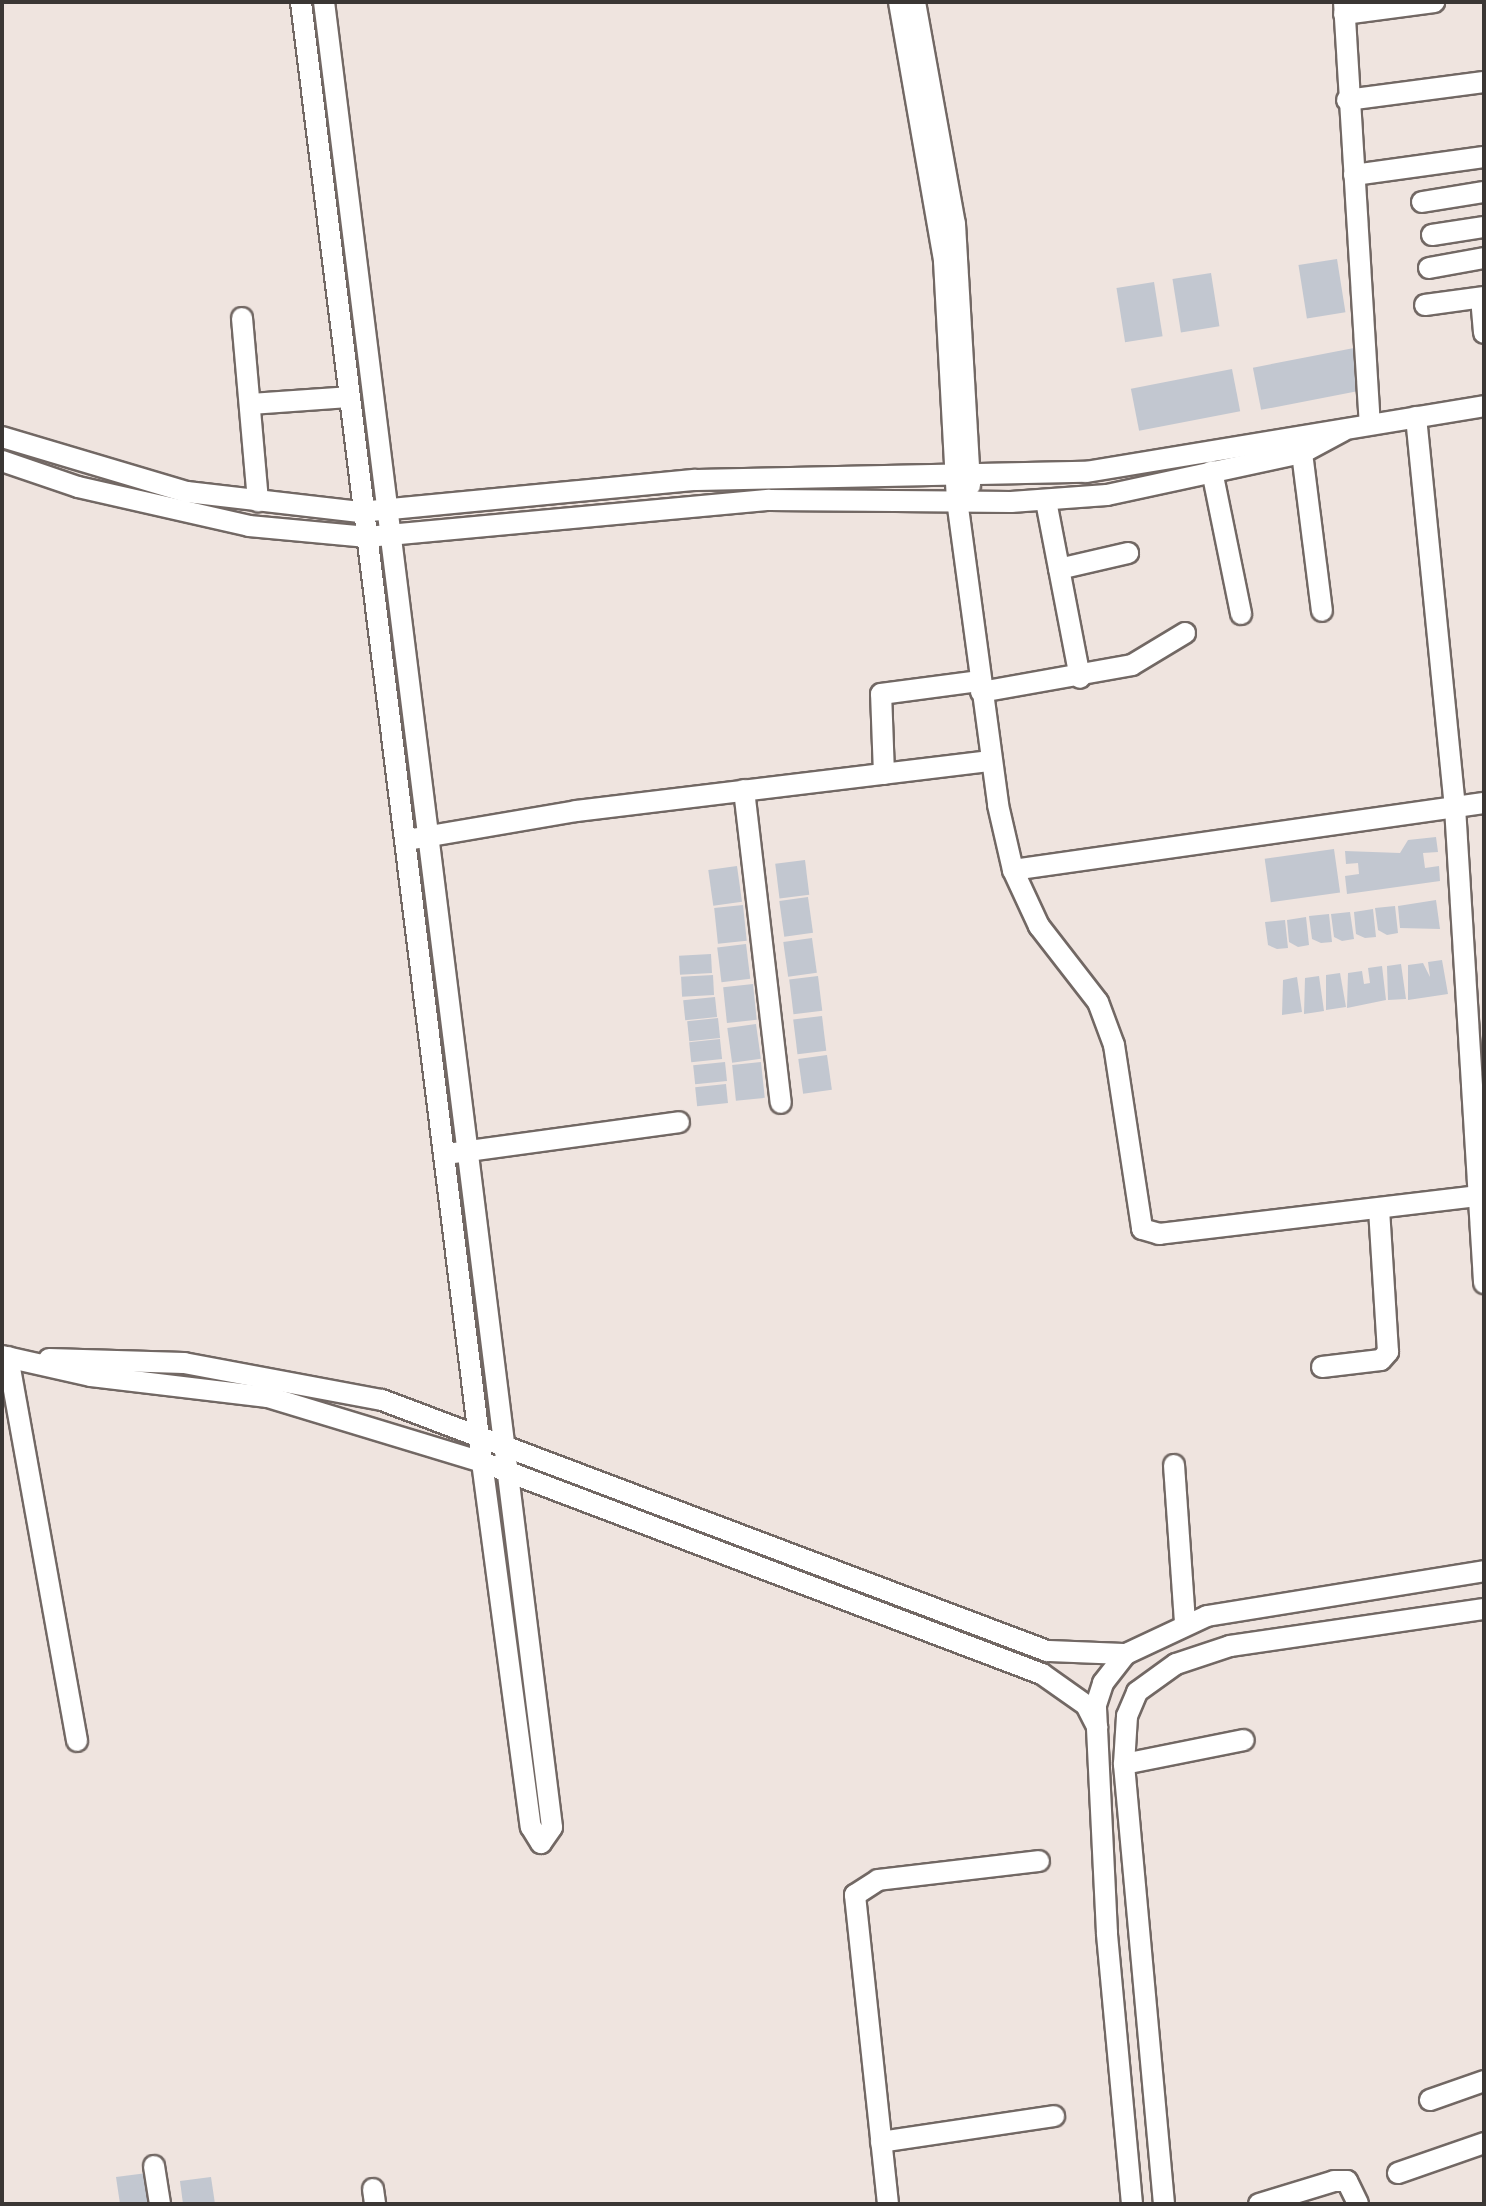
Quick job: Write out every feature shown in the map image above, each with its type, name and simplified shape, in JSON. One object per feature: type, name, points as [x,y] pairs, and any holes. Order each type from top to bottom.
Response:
[{"type":"street","points":[[301,2],[360,512],[367,537],[414,838],[465,1151],[503,1442],[552,1827],[541,1843],[531,1827],[442,1154],[414,838],[391,534],[324,2]]},
{"type":"street","points":[[899,2],[944,261],[963,475]]},
{"type":"street","points":[[915,2],[955,224],[964,529],[991,761],[1013,870],[1039,926],[1098,1002],[1123,1084],[1142,1229],[1159,1234],[1482,1195]]},
{"type":"street","points":[[1360,425],[1354,175],[1347,100],[1344,8],[1434,2]]},
{"type":"street","points":[[1347,100],[1484,82]]},
{"type":"street","points":[[1354,175],[1484,157]]},
{"type":"street","points":[[1422,202],[1484,192]]},
{"type":"street","points":[[1432,235],[1484,227]]},
{"type":"street","points":[[1429,268],[1484,258]]},
{"type":"street","points":[[1425,305],[1482,297],[1484,333]]},
{"type":"street","points":[[242,318],[258,501]]},
{"type":"street","points":[[250,404],[349,397]]},
{"type":"street","points":[[2,437],[187,492],[360,512],[695,480],[1086,472],[1484,406]]},
{"type":"street","points":[[1416,417],[1479,1088],[1484,1283]]},
{"type":"street","points":[[2,461],[64,484],[249,526],[367,537],[769,500],[1046,501],[1302,453],[1360,425]]},
{"type":"street","points":[[1302,453],[1322,611]]},
{"type":"street","points":[[1212,471],[1241,614]]},
{"type":"street","points":[[1046,501],[1080,678]]},
{"type":"street","points":[[1059,569],[1128,553]]},
{"type":"street","points":[[884,774],[881,694],[1080,678],[1132,665],[1185,633]]},
{"type":"street","points":[[414,838],[744,790],[991,761]]},
{"type":"street","points":[[744,790],[781,1103]]},
{"type":"street","points":[[1013,870],[1484,803]]},
{"type":"street","points":[[442,1154],[679,1122]]},
{"type":"street","points":[[1322,1367],[1381,1360],[1388,1352],[1379,1209]]},
{"type":"street","points":[[29,1360],[98,1355],[184,1363],[382,1400],[479,1432],[1047,1651],[1126,1654]]},
{"type":"street","points":[[77,1741],[5,1357],[91,1376],[268,1397],[482,1462],[1042,1674],[1086,1705],[1097,1727]]},
{"type":"street","points":[[1174,1465],[1185,1623]]},
{"type":"street","points":[[1132,2204],[1097,1727],[1103,1683],[1126,1654],[1185,1623],[1484,1571]]},
{"type":"street","points":[[1164,2204],[1124,1764],[1127,1716],[1137,1692],[1176,1664],[1230,1646],[1484,1609]]},
{"type":"street","points":[[1124,1764],[1244,1740]]},
{"type":"street","points":[[888,2204],[855,1895],[878,1880],[1039,1861]]},
{"type":"street","points":[[1430,2100],[1484,2081]]},
{"type":"street","points":[[881,2142],[1054,2116]]},
{"type":"street","points":[[1398,2173],[1484,2143]]},
{"type":"street","points":[[154,2166],[160,2204]]},
{"type":"street","points":[[1260,2204],[1347,2181],[1358,2204]]},
{"type":"building","points":[[1337,259],[1345,312],[1307,318],[1298,265]]},
{"type":"building","points":[[1211,273],[1219,326],[1181,332],[1172,279]]},
{"type":"building","points":[[1154,282],[1163,336],[1125,342],[1116,288]]},
{"type":"building","points":[[1354,348],[1362,390],[1261,410],[1253,368]]},
{"type":"building","points":[[1232,369],[1240,411],[1139,431],[1131,389]]},
{"type":"building","points":[[1436,837],[1438,852],[1423,853],[1425,868],[1439,866],[1440,881],[1347,894],[1345,876],[1359,874],[1358,863],[1346,864],[1345,851],[1400,853],[1408,840]]},
{"type":"building","points":[[1334,849],[1340,893],[1271,902],[1265,859]]},
{"type":"building","points":[[805,860],[809,895],[779,898],[775,864]]},
{"type":"building","points":[[737,866],[742,902],[713,906],[708,870]]},
{"type":"building","points":[[808,897],[813,933],[784,937],[779,901]]},
{"type":"building","points":[[1436,900],[1440,929],[1400,928],[1398,906]]},
{"type":"building","points":[[743,905],[747,941],[718,944],[714,908]]},
{"type":"building","points":[[1395,906],[1398,933],[1387,935],[1378,930],[1375,908]]},
{"type":"building","points":[[1373,909],[1376,937],[1365,938],[1356,934],[1354,912]]},
{"type":"building","points":[[1350,912],[1354,939],[1342,941],[1334,937],[1331,914]]},
{"type":"building","points":[[1329,914],[1332,942],[1321,943],[1312,939],[1309,916]]},
{"type":"building","points":[[1306,917],[1309,945],[1298,947],[1289,942],[1287,920]]},
{"type":"building","points":[[1285,920],[1288,948],[1277,949],[1268,945],[1265,922]]},
{"type":"building","points":[[812,938],[817,973],[788,977],[783,942]]},
{"type":"building","points":[[746,944],[750,979],[721,982],[717,948]]},
{"type":"building","points":[[711,954],[712,973],[680,975],[679,956]]},
{"type":"building","points":[[1442,960],[1448,994],[1408,1000],[1408,965],[1423,963],[1430,977],[1428,962]]},
{"type":"building","points":[[1401,964],[1406,999],[1388,1000],[1387,966]]},
{"type":"building","points":[[1382,966],[1386,1000],[1347,1008],[1348,973],[1362,971],[1364,984],[1370,983],[1368,968]]},
{"type":"building","points":[[1340,973],[1346,1007],[1326,1010],[1326,975]]},
{"type":"building","points":[[713,975],[714,995],[682,997],[681,977]]},
{"type":"building","points":[[818,976],[822,1011],[793,1014],[789,980]]},
{"type":"building","points":[[1319,976],[1324,1011],[1304,1014],[1305,978]]},
{"type":"building","points":[[1297,977],[1302,1012],[1282,1015],[1283,980]]},
{"type":"building","points":[[753,984],[757,1020],[727,1023],[723,987]]},
{"type":"building","points":[[715,997],[717,1017],[685,1020],[683,1000]]},
{"type":"building","points":[[822,1016],[826,1051],[797,1054],[793,1020]]},
{"type":"building","points":[[718,1018],[720,1038],[689,1041],[687,1021]]},
{"type":"building","points":[[756,1024],[761,1059],[732,1063],[727,1028]]},
{"type":"building","points":[[720,1039],[722,1059],[691,1062],[689,1042]]},
{"type":"building","points":[[827,1055],[832,1090],[803,1094],[798,1059]]},
{"type":"building","points":[[725,1062],[727,1081],[695,1084],[693,1065]]},
{"type":"building","points":[[761,1062],[765,1098],[736,1101],[732,1065]]},
{"type":"building","points":[[726,1084],[728,1103],[697,1106],[695,1087]]},
{"type":"building","points":[[147,2173],[152,2204],[120,2204],[116,2177]]},
{"type":"building","points":[[211,2177],[215,2204],[183,2204],[180,2181]]}]
